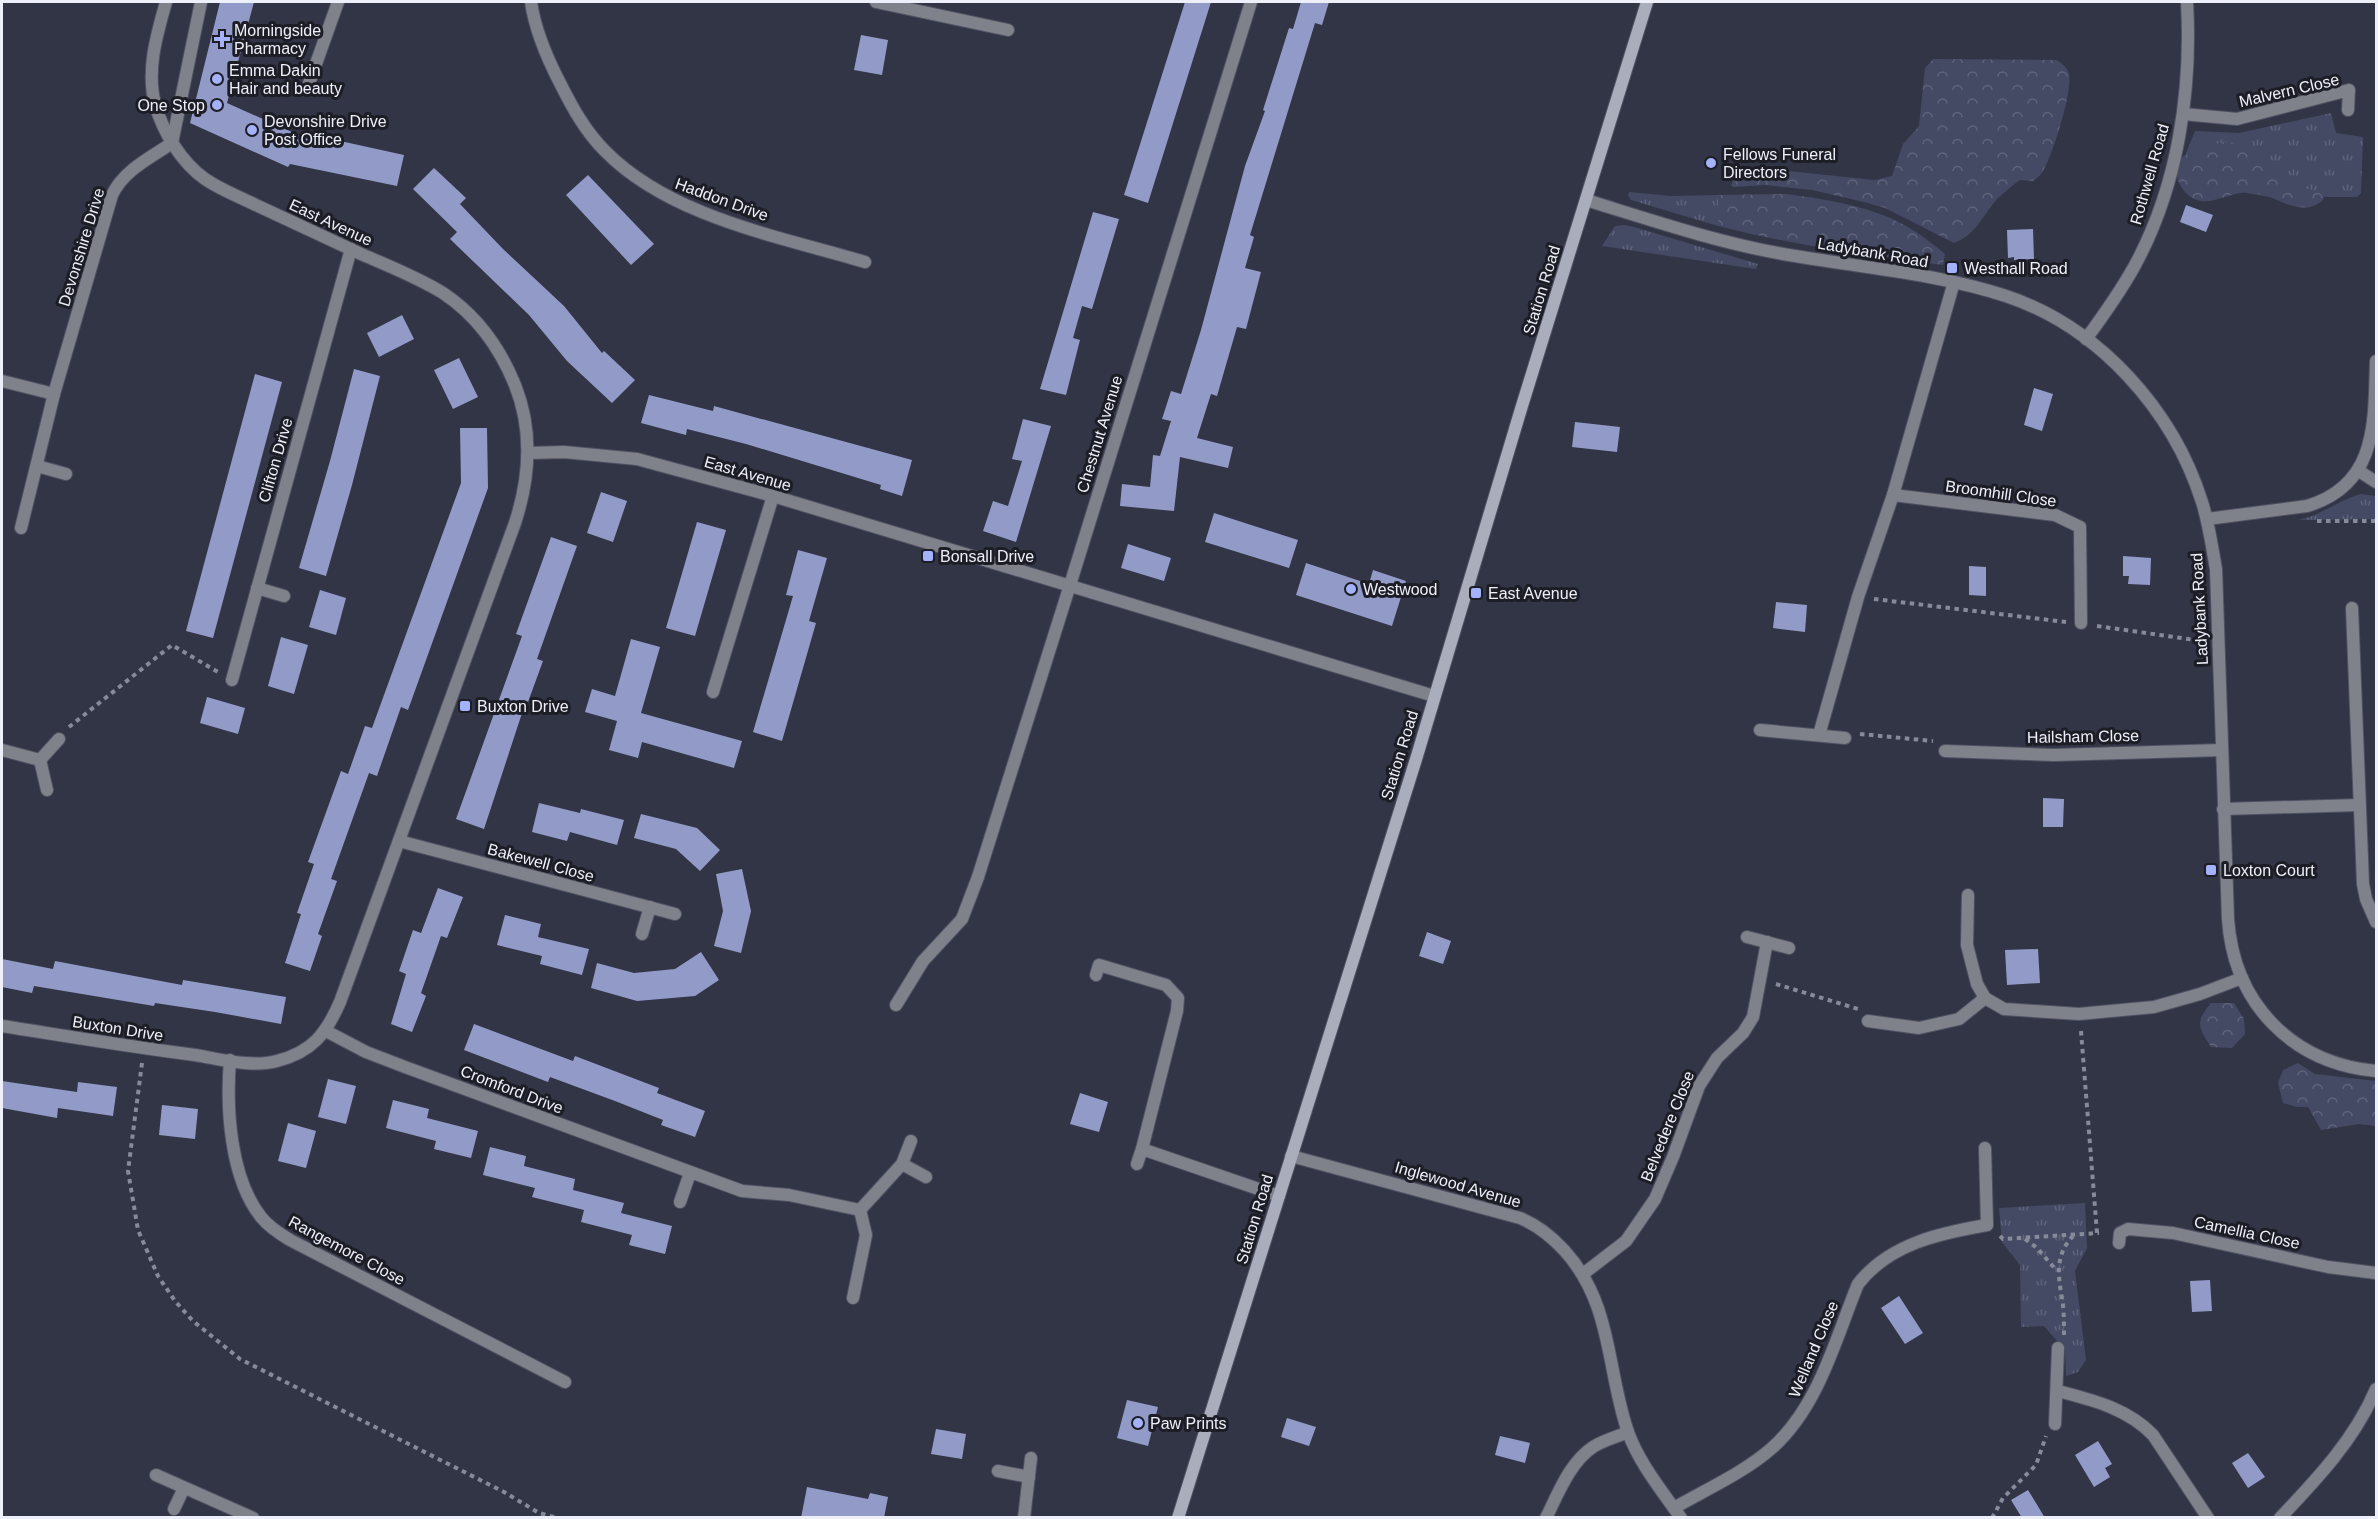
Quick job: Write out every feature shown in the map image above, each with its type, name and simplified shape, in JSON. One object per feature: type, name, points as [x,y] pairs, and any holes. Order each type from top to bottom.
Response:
[{"type":"main road","name":"Station Road","points":[[1178,1518],[1647,2]]},
{"type":"street","points":[[166,2],[154,49],[152,82],[159,115],[172,143]]},
{"type":"street","points":[[172,143],[201,2]]},
{"type":"street","points":[[307,89],[338,2]]},
{"type":"street","name":"Haddon Drive","points":[[531,2],[543,47],[578,117],[603,149],[633,175],[663,195],[704,213],[865,262]]},
{"type":"street","points":[[876,2],[1008,30]]},
{"type":"street","name":"Chestnut Avenue","points":[[896,1005],[923,961],[962,919],[978,877],[1251,2]]},
{"type":"street","name":"Rothwell Road","points":[[2086,339],[2124,283],[2147,239],[2166,186],[2183,114],[2187,2]]},
{"type":"street","name":"Malvern Close","points":[[2183,114],[2237,119],[2349,90],[2348,110]]},
{"type":"street","name":"East Avenue","points":[[172,143],[204,178],[351,249],[415,277],[444,294],[470,315],[494,342],[507,365],[519,395],[528,453],[564,452],[637,459],[772,496],[1434,696]]},
{"type":"street","name":"Devonshire Drive","points":[[21,528],[54,394],[112,195],[121,180],[131,170],[172,143]]},
{"type":"street","name":"Ladybank Road","points":[[1586,200],[1730,242],[1782,254],[1954,282],[1982,289],[2028,305],[2068,326],[2086,339],[2130,379],[2170,429],[2195,482],[2207,519],[2216,569],[2229,937],[2242,978],[2265,1016],[2313,1055],[2348,1067],[2376,1071]]},
{"type":"street","name":"Clifton Drive","points":[[232,680],[351,249]]},
{"type":"street","points":[[1819,735],[1858,597],[1893,495],[1954,282]]},
{"type":"street","points":[[2207,519],[2307,506],[2322,502],[2342,489],[2359,471],[2372,441],[2376,361]]},
{"type":"street","points":[[2,381],[54,394]]},
{"type":"street","name":"Buxton Drive","points":[[2,1026],[144,1048],[264,1063],[276,1062],[308,1048],[326,1031],[340,1002],[518,514],[525,487],[528,453]]},
{"type":"street","points":[[37,466],[66,474]]},
{"type":"street","points":[[2359,471],[2376,482]]},
{"type":"street","name":"Broomhill Close","points":[[1893,495],[2055,515],[2080,527],[2081,623]]},
{"type":"street","points":[[712,692],[772,496]]},
{"type":"street","points":[[257,588],[284,596]]},
{"type":"street","points":[[2352,608],[2363,884],[2366,899],[2376,922]]},
{"type":"street","points":[[1760,730],[1845,738]]},
{"type":"street","points":[[40,760],[59,739]]},
{"type":"street","points":[[2,750],[40,760]]},
{"type":"street","name":"Hailsham Close","points":[[1945,751],[2054,755],[2222,750]]},
{"type":"street","points":[[40,760],[46,790]]},
{"type":"street","points":[[2223,809],[2359,805]]},
{"type":"street","name":"Bakewell Close","points":[[399,841],[675,914]]},
{"type":"street","points":[[1968,895],[1967,945],[1977,984],[1985,998],[2004,1009],[2079,1014],[2154,1007],[2200,994],[2242,978]]},
{"type":"street","points":[[642,934],[650,907]]},
{"type":"street","points":[[1747,937],[1789,948]]},
{"type":"street","name":"Belvedere Close","points":[[1583,1274],[1626,1241],[1655,1199],[1673,1157],[1698,1086],[1717,1058],[1743,1033],[1753,1017],[1767,942]]},
{"type":"street","points":[[1096,975],[1099,965],[1166,985],[1178,998],[1177,1011],[1137,1164]]},
{"type":"street","points":[[1868,1021],[1919,1028],[1959,1018],[1985,998]]},
{"type":"street","name":"Cromford Drive","points":[[326,1031],[366,1052],[742,1191],[789,1195],[860,1210]]},
{"type":"street","name":"Rangemore Close","points":[[230,1060],[228,1085],[237,1166],[248,1196],[261,1218],[269,1226],[290,1240],[565,1382]]},
{"type":"street","points":[[853,1298],[866,1235],[860,1210],[902,1164],[912,1142]]},
{"type":"street","points":[[1985,1148],[1987,1225]]},
{"type":"street","points":[[1142,1149],[1279,1196]]},
{"type":"street","name":"Inglewood Avenue","points":[[1291,1156],[1526,1221],[1557,1243],[1583,1274],[1604,1322],[1612,1369],[1628,1432],[1648,1470],[1678,1513]]},
{"type":"street","points":[[902,1164],[926,1177]]},
{"type":"street","points":[[680,1202],[690,1173]]},
{"type":"street","name":"Welland Close","points":[[1678,1513],[1772,1448],[1801,1415],[1817,1385],[1858,1284],[1872,1268],[1894,1252],[1911,1245],[1942,1234],[1987,1225]]},
{"type":"street","name":"Camellia Close","points":[[2120,1238],[2128,1229],[2173,1233],[2328,1267],[2376,1273]]},
{"type":"street","points":[[2055,1424],[2058,1348]]},
{"type":"street","points":[[2280,1518],[2330,1464],[2374,1404],[2376,1389]]},
{"type":"street","points":[[2058,1391],[2120,1410],[2145,1427],[2153,1435],[2208,1518]]},
{"type":"street","points":[[1546,1518],[1563,1485],[1582,1457],[1604,1441],[1628,1432]]},
{"type":"street","points":[[1024,1518],[1031,1458]]},
{"type":"street","points":[[998,1471],[1029,1477]]},
{"type":"street","points":[[156,1475],[253,1518]]},
{"type":"street","points":[[174,1509],[184,1488]]},
{"type":"path","points":[[2317,521],[2376,521]]},
{"type":"path","points":[[1858,597],[2081,623],[2218,644]]},
{"type":"path","points":[[59,739],[66,730],[172,645],[232,680]]},
{"type":"path","points":[[1845,738],[1852,733],[1933,741],[1945,751]]},
{"type":"path","points":[[1759,978],[1859,1010],[1868,1021]]},
{"type":"path","points":[[2079,1014],[2097,1233]]},
{"type":"path","points":[[144,1048],[128,1171],[138,1230],[158,1276],[175,1301],[201,1327],[240,1359],[504,1492],[539,1513],[558,1518]]},
{"type":"path","points":[[1987,1225],[2003,1239],[2097,1233],[2120,1238]]},
{"type":"path","points":[[2058,1348],[2065,1343],[2063,1308],[2057,1271],[2066,1244],[2074,1236]]},
{"type":"path","points":[[2024,1239],[2037,1248],[2057,1271]]},
{"type":"path","points":[[1992,1518],[2003,1498],[2037,1465],[2048,1428],[2055,1424]]},
{"type":"green space","points":[[1933,59],[2057,60],[2069,74],[2068,94],[2061,124],[2042,172],[2033,181],[2020,180],[2005,191],[1974,230],[1962,239],[1954,243],[1885,208],[1864,202],[1812,190],[1765,185],[1733,187],[1731,185],[1737,173],[1748,167],[1875,180],[1892,176],[1903,144],[1919,126],[1925,68]]},
{"type":"green space","points":[[2331,113],[2336,133],[2363,137],[2361,193],[2357,197],[2270,197],[2182,182],[2185,156],[2195,131],[2239,133]]},
{"type":"green space","points":[[2228,141],[2248,150],[2257,164],[2287,173],[2298,187],[2319,191],[2324,199],[2316,205],[2298,207],[2251,192],[2207,201],[2194,199],[2179,183],[2177,169],[2179,162],[2194,150]]},
{"type":"green space","points":[[1629,192],[1670,196],[1718,195],[1718,226],[1631,200]]},
{"type":"green space","points":[[1786,194],[1851,205],[1898,221],[1945,254],[1943,265],[1802,244],[1718,226],[1718,195]]},
{"type":"green space","points":[[1624,225],[1758,264],[1756,269],[1602,246],[1615,226]]},
{"type":"green space","points":[[2361,494],[2376,496],[2376,519],[2298,520],[2315,515]]},
{"type":"green space","points":[[2211,1003],[2234,1003],[2244,1019],[2245,1034],[2232,1048],[2211,1047],[2203,1034],[2200,1025],[2202,1015]]},
{"type":"green space","points":[[2298,1063],[2315,1074],[2376,1081],[2376,1126],[2359,1124],[2321,1130],[2308,1107],[2283,1103],[2278,1083],[2283,1070]]},
{"type":"green space","points":[[2085,1203],[2087,1248],[2075,1271],[2086,1360],[2078,1372],[2066,1376],[2065,1350],[2044,1326],[2021,1327],[2020,1265],[2002,1242],[1999,1208]]},
{"type":"building","points":[[220,2],[254,2],[227,103],[321,145],[322,137],[404,155],[397,186],[290,164],[288,167],[190,123]]},
{"type":"building","points":[[1185,2],[1211,2],[1148,203],[1124,195]]},
{"type":"building","points":[[1301,2],[1329,2],[1322,25],[1315,23],[1250,235],[1254,237],[1245,268],[1261,272],[1246,329],[1237,327],[1217,396],[1211,394],[1197,438],[1233,447],[1228,468],[1180,457],[1174,511],[1120,506],[1122,484],[1150,487],[1153,455],[1160,456],[1171,421],[1162,419],[1171,391],[1181,394],[1201,330],[1245,166],[1265,111],[1263,110],[1289,28],[1293,29]]},
{"type":"building","points":[[861,35],[888,40],[882,75],[854,70]]},
{"type":"building","points":[[434,168],[466,198],[460,204],[503,249],[564,306],[602,353],[604,351],[635,380],[612,403],[567,361],[529,315],[450,239],[457,232],[413,189]]},
{"type":"building","points":[[588,175],[654,244],[631,265],[566,195]]},
{"type":"building","points":[[2186,205],[2213,215],[2206,232],[2180,222]]},
{"type":"building","points":[[1093,212],[1119,219],[1092,309],[1082,306],[1073,338],[1080,340],[1066,395],[1040,389]]},
{"type":"building","points":[[2033,229],[2034,259],[2008,258],[2007,230]]},
{"type":"building","points":[[402,315],[414,339],[379,357],[367,333]]},
{"type":"building","points":[[459,358],[478,397],[453,409],[434,370]]},
{"type":"building","points":[[354,369],[380,376],[326,576],[299,568]]},
{"type":"building","points":[[255,374],[282,382],[213,638],[186,631]]},
{"type":"building","points":[[2034,388],[2053,394],[2042,431],[2024,425]]},
{"type":"building","points":[[649,395],[713,411],[714,406],[912,460],[902,496],[880,489],[881,485],[746,444],[687,429],[686,435],[641,423]]},
{"type":"building","points":[[1023,419],[1051,426],[1016,542],[983,531],[993,501],[1008,506],[1022,461],[1012,459]]},
{"type":"building","points":[[1575,422],[1620,427],[1617,452],[1572,447]]},
{"type":"building","points":[[460,428],[487,428],[488,488],[408,710],[401,707],[377,776],[369,773],[331,879],[337,881],[318,934],[322,936],[310,971],[285,963],[301,914],[297,913],[314,864],[308,862],[341,771],[348,774],[365,726],[372,728],[461,483]]},
{"type":"building","points":[[601,492],[627,501],[613,542],[587,533]]},
{"type":"building","points":[[1214,513],[1298,540],[1289,568],[1205,542]]},
{"type":"building","points":[[697,522],[726,530],[695,636],[666,628]]},
{"type":"building","points":[[551,537],[577,546],[537,659],[543,661],[528,702],[526,701],[484,829],[456,819],[522,636],[516,634]]},
{"type":"building","points":[[1128,544],[1171,558],[1164,581],[1121,568]]},
{"type":"building","points":[[798,550],[827,558],[809,621],[816,623],[782,741],[753,732],[793,596],[786,595]]},
{"type":"building","points":[[2123,556],[2151,558],[2150,585],[2128,584],[2129,576],[2123,576]]},
{"type":"building","name":"Westwood","points":[[1306,563],[1369,584],[1373,570],[1406,581],[1392,626],[1296,595]]},
{"type":"building","points":[[1969,566],[1986,567],[1986,596],[1969,595]]},
{"type":"building","points":[[320,590],[346,598],[336,635],[309,627]]},
{"type":"building","points":[[1776,602],[1807,605],[1805,632],[1773,628]]},
{"type":"building","points":[[281,637],[308,645],[294,694],[268,686]]},
{"type":"building","points":[[631,639],[660,647],[641,713],[742,741],[734,768],[642,742],[638,758],[609,750],[617,721],[585,712],[592,689],[615,696]]},
{"type":"building","points":[[207,697],[245,708],[238,734],[200,723]]},
{"type":"building","points":[[2043,798],[2064,799],[2063,827],[2043,827]]},
{"type":"building","points":[[539,803],[580,813],[581,809],[624,820],[617,845],[570,832],[567,841],[532,832]]},
{"type":"building","points":[[641,814],[697,828],[720,850],[700,871],[676,849],[634,838]]},
{"type":"building","points":[[742,869],[751,911],[741,953],[714,946],[723,911],[716,874]]},
{"type":"building","points":[[438,888],[463,897],[447,938],[441,936],[421,993],[426,996],[412,1032],[391,1024],[406,974],[399,971],[413,930],[421,933]]},
{"type":"building","points":[[505,915],[541,924],[538,937],[589,949],[582,975],[540,964],[542,956],[497,945]]},
{"type":"building","points":[[1427,932],[1451,941],[1443,964],[1419,956]]},
{"type":"building","points":[[2038,949],[2040,983],[2007,985],[2005,950]]},
{"type":"building","points":[[701,952],[719,980],[695,996],[637,1001],[591,988],[597,963],[634,973],[675,969]]},
{"type":"building","points":[[2,959],[53,969],[55,961],[182,985],[183,980],[286,997],[281,1024],[215,1012],[155,1003],[154,1006],[34,986],[32,993],[2,987]]},
{"type":"building","points":[[474,1024],[573,1061],[575,1056],[659,1088],[657,1093],[705,1111],[695,1137],[661,1125],[663,1120],[615,1101],[550,1077],[548,1082],[464,1050]]},
{"type":"building","points":[[328,1079],[356,1086],[346,1124],[318,1117]]},
{"type":"building","points":[[2,1081],[77,1092],[78,1082],[117,1087],[113,1116],[58,1108],[57,1118],[2,1108]]},
{"type":"building","points":[[1080,1093],[1108,1102],[1099,1132],[1070,1124]]},
{"type":"building","points":[[393,1100],[429,1109],[427,1118],[478,1131],[471,1158],[434,1149],[436,1141],[386,1128]]},
{"type":"building","points":[[162,1105],[198,1109],[195,1139],[159,1135]]},
{"type":"building","points":[[288,1123],[316,1131],[306,1168],[278,1161]]},
{"type":"building","points":[[490,1147],[526,1156],[524,1166],[575,1179],[573,1190],[624,1203],[621,1213],[672,1226],[665,1254],[629,1245],[632,1235],[581,1222],[584,1210],[532,1197],[535,1188],[483,1175]]},
{"type":"building","points":[[2210,1280],[2212,1311],[2192,1312],[2190,1281]]},
{"type":"building","points":[[1899,1296],[1923,1333],[1905,1344],[1881,1308]]},
{"type":"building","name":"Paw Prints","points":[[1127,1400],[1158,1407],[1148,1446],[1117,1438]]},
{"type":"building","points":[[1287,1418],[1316,1427],[1309,1446],[1281,1437]]},
{"type":"building","points":[[936,1429],[966,1434],[962,1459],[931,1454]]},
{"type":"building","points":[[1500,1436],[1530,1443],[1525,1463],[1495,1455]]},
{"type":"building","points":[[2098,1441],[2112,1464],[2105,1468],[2110,1477],[2094,1487],[2075,1455]]},
{"type":"building","points":[[2248,1453],[2265,1477],[2248,1488],[2232,1463]]},
{"type":"building","points":[[807,1487],[868,1499],[870,1493],[888,1497],[884,1518],[801,1518]]},
{"type":"building","points":[[2028,1490],[2045,1518],[2022,1518],[2011,1500]]},
{"type":"place","name":"Morningside Pharmacy","points":[[222,39]]},
{"type":"place","name":"Emma Dakin Hair and beauty","points":[[217,79]]},
{"type":"place","name":"One Stop","points":[[217,105]]},
{"type":"place","name":"Devonshire Drive Post Office","points":[[252,130]]},
{"type":"place","name":"Fellows Funeral Directors","points":[[1711,163]]},
{"type":"place","name":"Westhall Road","points":[[1952,268]]},
{"type":"place","name":"Bonsall Drive","points":[[928,556]]},
{"type":"place","name":"Westwood","points":[[1351,589]]},
{"type":"place","name":"East Avenue","points":[[1476,593]]},
{"type":"place","name":"Buxton Drive","points":[[465,706]]},
{"type":"place","name":"Loxton Court","points":[[2211,870]]},
{"type":"place","name":"Paw Prints","points":[[1138,1423]]}]
